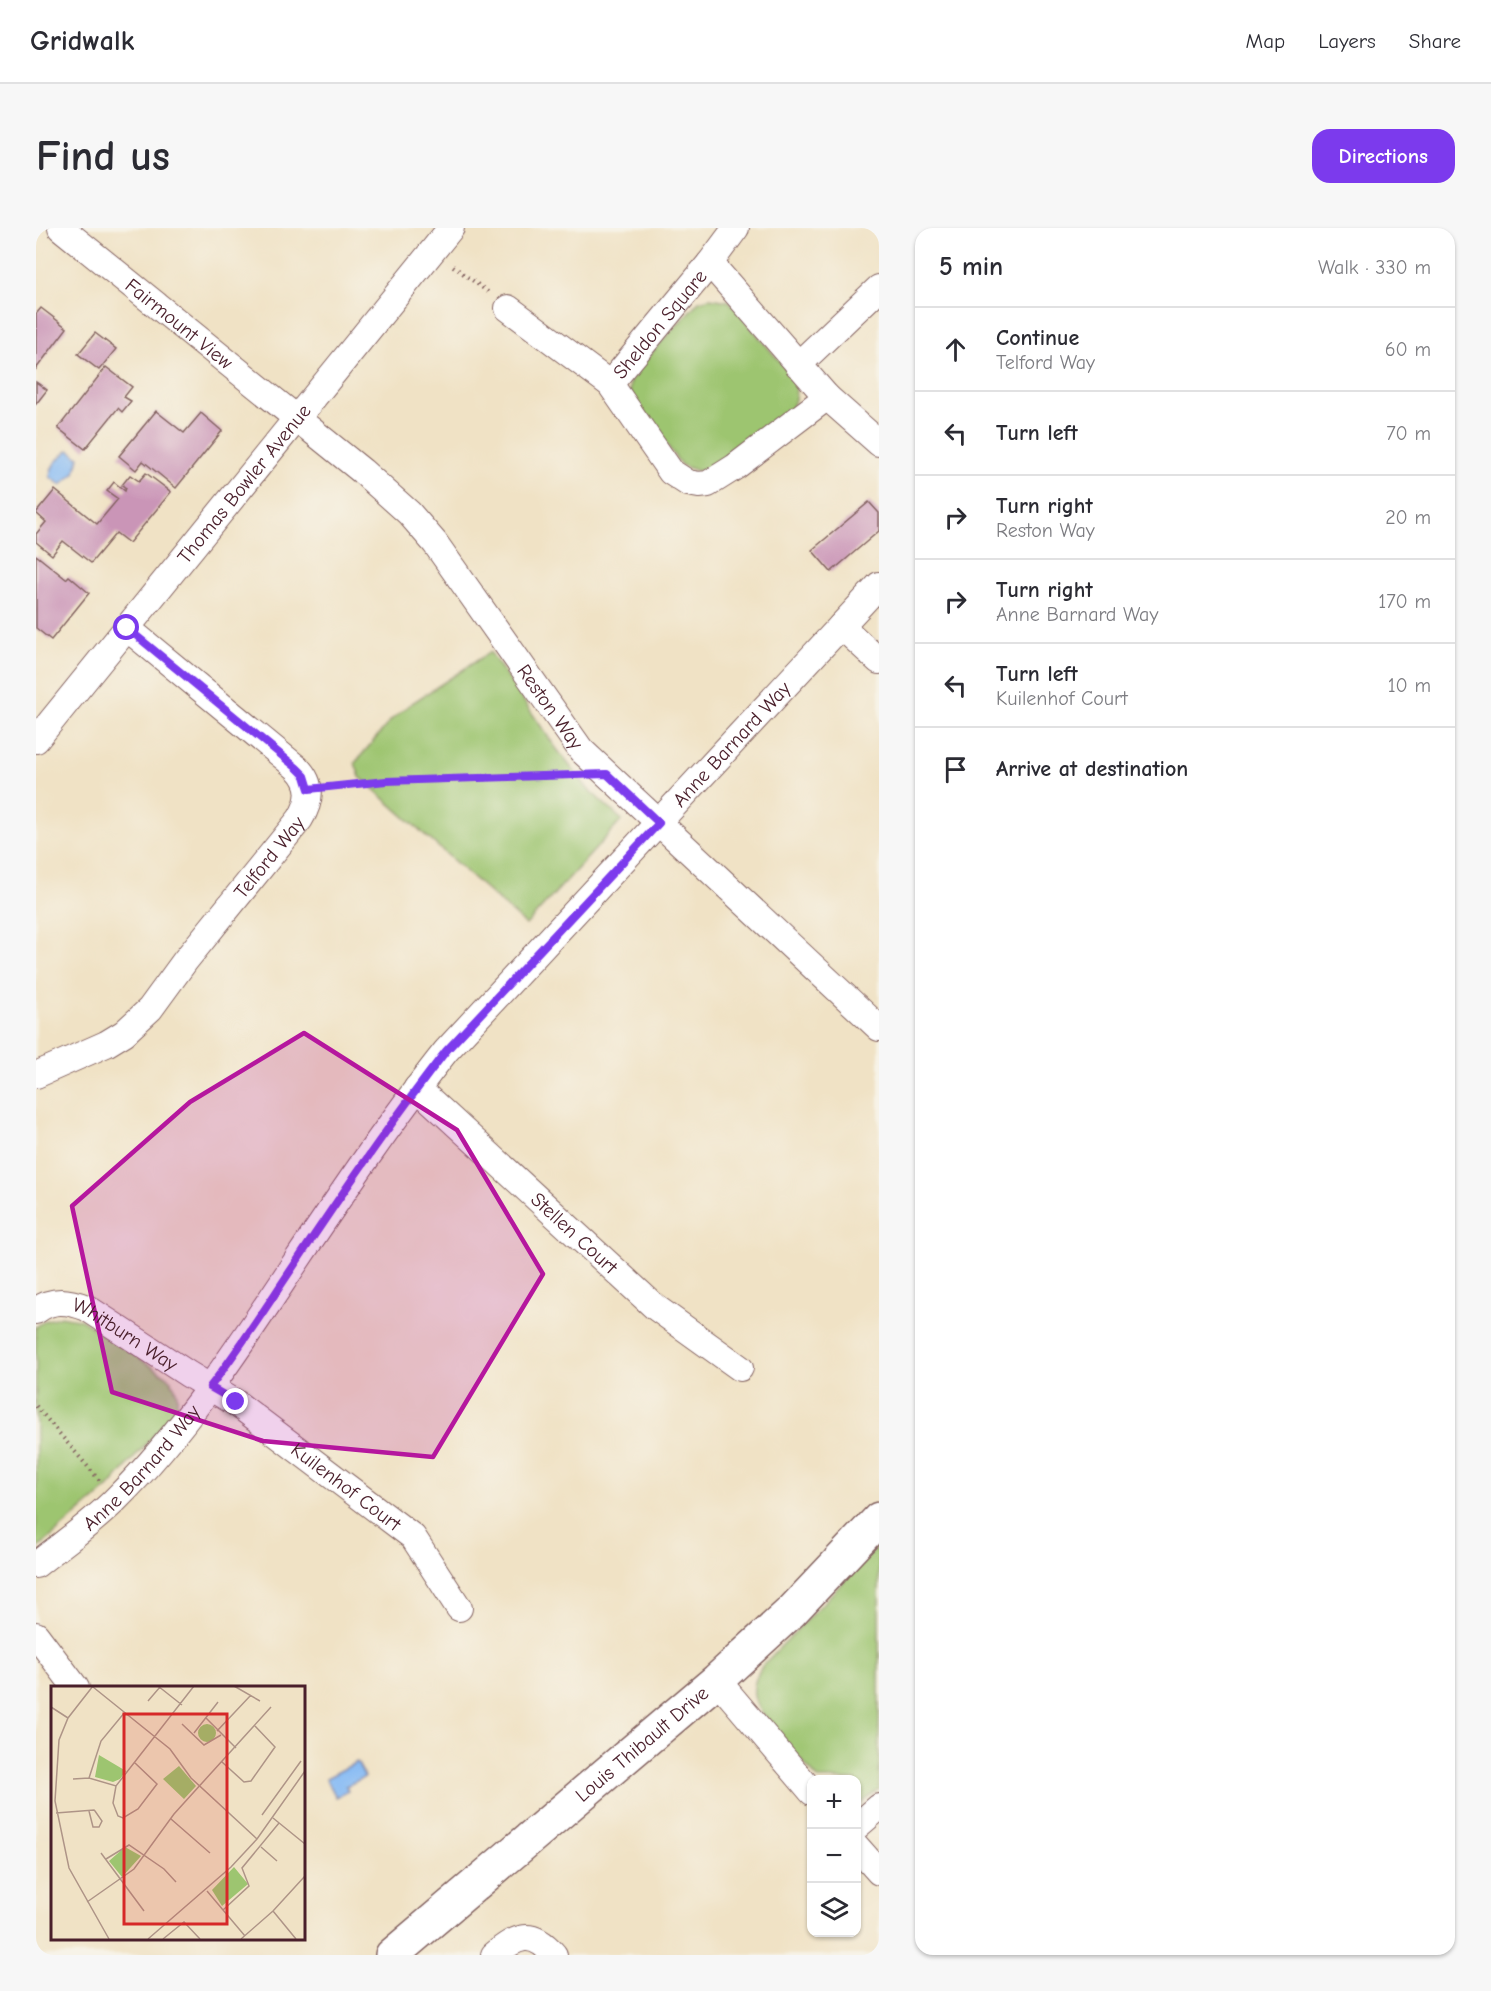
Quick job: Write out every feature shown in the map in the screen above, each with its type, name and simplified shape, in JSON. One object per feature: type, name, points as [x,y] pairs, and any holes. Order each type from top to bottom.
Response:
[{"type":"street","name":"Fairmount View","points":[[61,228],[296,419]]},
{"type":"street","name":"Thomas Bowler Avenue","points":[[36,740],[451,228]]},
{"type":"street","name":"Sheldon Square","points":[[610,384],[736,228]]},
{"type":"street","name":"Sheldon Square","points":[[710,263],[826,397],[879,443]]},
{"type":"street","points":[[798,365],[879,288]]},
{"type":"street","name":"Sheldon Square","points":[[508,308],[610,384],[671,472],[688,483],[708,484],[735,467],[826,397]]},
{"type":"street","name":"Reston Way","points":[[296,419],[362,471],[409,513],[435,543],[581,750],[879,1028]]},
{"type":"street","name":"Anne Barnard Way","points":[[36,1565],[116,1500],[154,1458],[230,1361],[417,1088],[446,1051],[879,585]]},
{"type":"street","points":[[841,626],[879,662]]},
{"type":"street","name":"Telford Way","points":[[36,1075],[106,1044],[124,1033],[150,1009],[185,961],[307,808],[309,789],[305,776],[297,768],[127,628]]},
{"type":"street","name":"Stellen Court","points":[[417,1088],[655,1307],[740,1368]]},
{"type":"street","name":"Whitburn Way","points":[[36,1311],[55,1302],[72,1302],[87,1308],[210,1387]]},
{"type":"street","name":"Kuilenhof Court","points":[[210,1387],[245,1409],[413,1537],[459,1608]]},
{"type":"street","name":"Louis Thibault Drive","points":[[392,1955],[717,1680],[792,1611],[879,1519]]},
{"type":"street","points":[[36,1635],[74,1686]]},
{"type":"street","points":[[717,1680],[807,1786]]},
{"type":"street","points":[[861,1823],[879,1807]]},
{"type":"street","points":[[861,1852],[879,1872]]},
{"type":"street","points":[[500,1950],[512,1941],[528,1938],[544,1944],[554,1955]]},
{"type":"path","points":[[434,250],[508,308]]},
{"type":"path","points":[[309,789],[386,781],[607,774]]},
{"type":"path","points":[[36,1406],[116,1500]]},
{"type":"highlighted area","points":[[304,1033],[457,1130],[543,1274],[433,1457],[263,1441],[112,1392],[72,1206],[190,1102]]},
{"type":"green space","points":[[710,298],[729,301],[791,375],[796,394],[790,412],[713,468],[697,471],[681,465],[630,393],[630,384],[635,371],[699,301]]},
{"type":"green space","points":[[490,652],[556,748],[588,789],[622,820],[526,925],[360,777],[355,763],[391,720],[412,703]]},
{"type":"green space","points":[[61,1316],[81,1320],[168,1377],[175,1387],[177,1401],[171,1415],[109,1487],[36,1550],[36,1327],[45,1321]]},
{"type":"green space","points":[[879,1545],[879,1789],[861,1802],[861,1775],[814,1775],[782,1738],[757,1704],[754,1687],[763,1665]]},
{"type":"water","points":[[69,450],[79,457],[75,473],[61,485],[50,477],[51,472],[56,462]]},
{"type":"water","points":[[357,1762],[365,1777],[346,1786],[348,1791],[336,1797],[326,1778]]},
{"type":"building","points":[[41,308],[67,328],[36,369],[36,314]]},
{"type":"building","points":[[95,333],[116,349],[99,370],[78,354]]},
{"type":"building","points":[[106,367],[132,387],[124,397],[131,401],[122,412],[118,408],[85,449],[58,428]]},
{"type":"building","points":[[36,382],[47,390],[36,404]]},
{"type":"building","points":[[156,411],[184,433],[201,413],[222,431],[176,488],[143,461],[136,470],[119,456]]},
{"type":"building","points":[[146,473],[171,492],[129,543],[116,533],[91,563],[63,541],[52,555],[36,542],[36,534],[46,522],[36,513],[55,490],[97,524],[118,499],[107,491],[114,482],[125,491],[126,488],[122,485],[130,475],[139,481]]},
{"type":"building","points":[[869,502],[879,513],[879,531],[831,572],[812,550]]},
{"type":"building","points":[[36,555],[66,579],[69,576],[89,593],[51,640],[36,628]]},
{"type":"route","points":[[127,628],[297,768],[305,776],[309,789],[386,781],[607,774],[659,823],[446,1051],[417,1088],[210,1387],[236,1402]]}]
